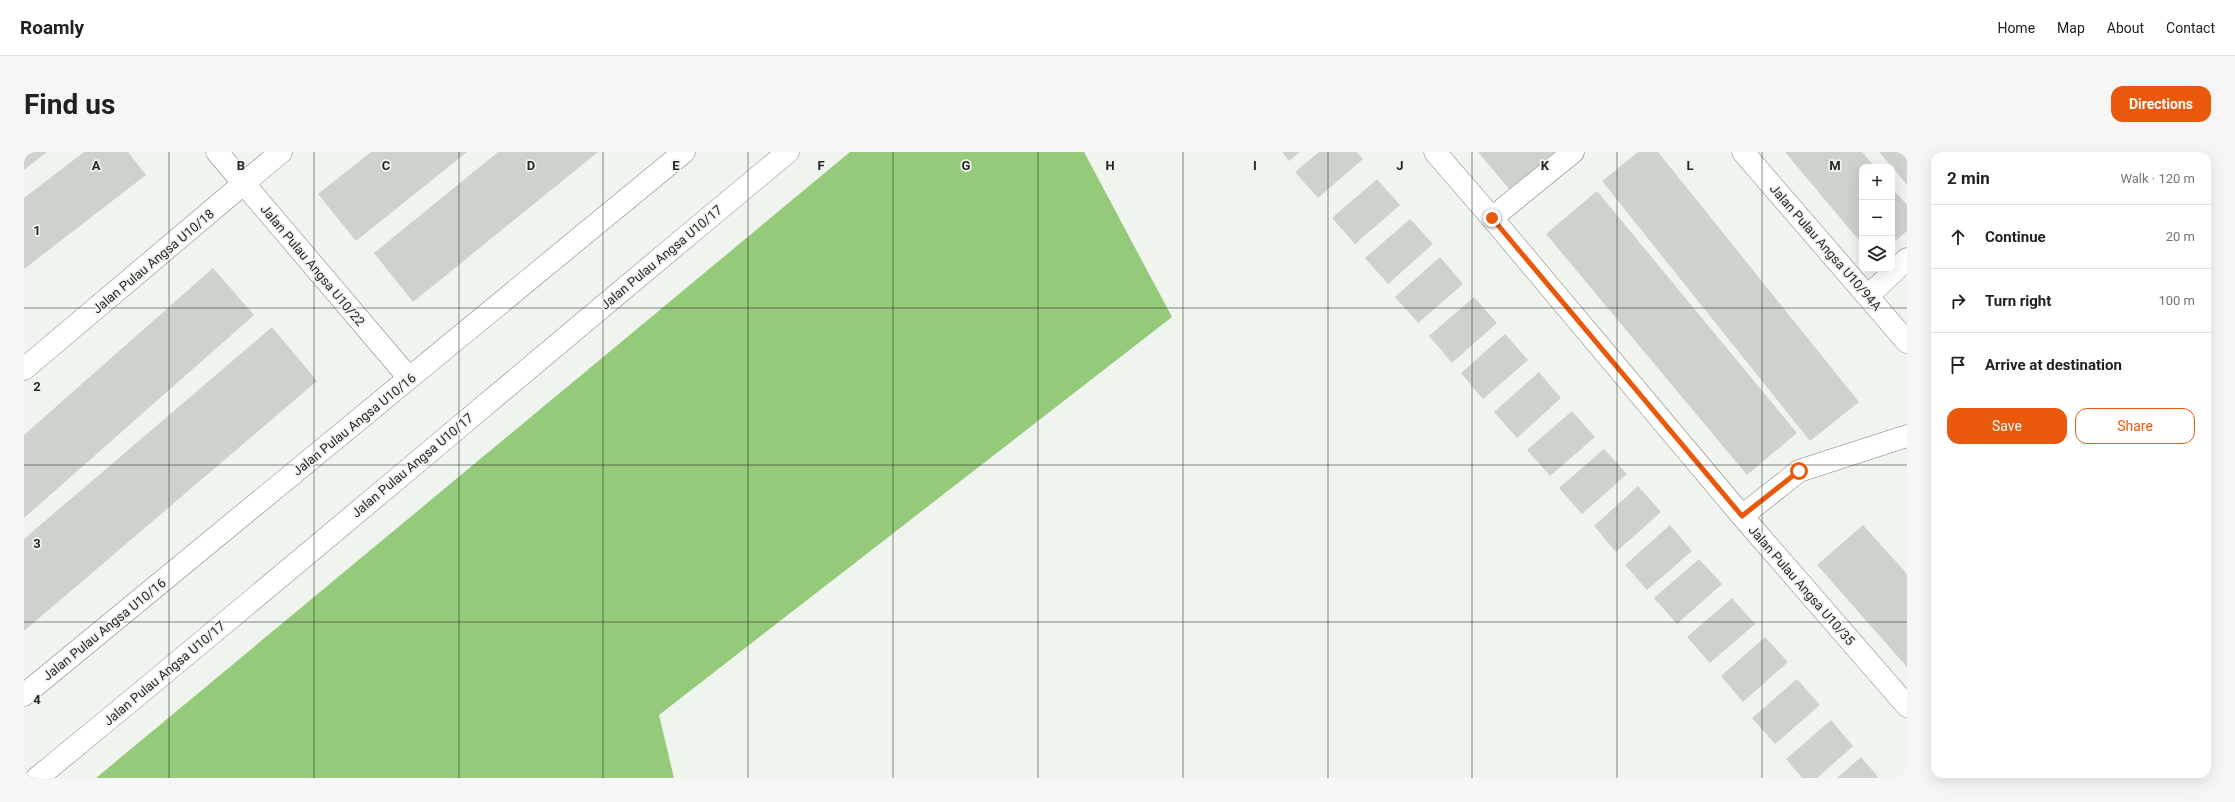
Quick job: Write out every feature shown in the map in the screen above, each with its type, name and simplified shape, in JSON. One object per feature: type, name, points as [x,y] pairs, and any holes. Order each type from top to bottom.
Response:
[{"type":"street","name":"Jalan Pulau Angsa U10/22","points":[[218,152],[409,378]]},
{"type":"street","name":"Jalan Pulau Angsa U10/18","points":[[24,369],[281,152]]},
{"type":"street","name":"Jalan Pulau Angsa U10/16","points":[[24,695],[684,152]]},
{"type":"street","name":"Jalan Pulau Angsa U10/17","points":[[37,778],[192,652],[458,426],[788,152]]},
{"type":"street","name":"Jalan Pulau Angsa U10/35","points":[[1434,152],[1492,218],[1742,516],[1907,706]]},
{"type":"street","points":[[1492,218],[1572,152]]},
{"type":"street","name":"Jalan Pulau Angsa U10/94A","points":[[1743,152],[1869,296],[1907,342]]},
{"type":"street","points":[[1869,296],[1907,259]]},
{"type":"street","points":[[1742,516],[1799,471],[1901,436],[1907,436]]},
{"type":"green space","points":[[850,152],[1084,152],[1172,317],[659,715],[674,778],[96,778]]},
{"type":"building","points":[[24,152],[47,152],[24,170]]},
{"type":"building","points":[[84,152],[128,152],[146,175],[24,269],[24,198]]},
{"type":"building","points":[[371,152],[467,152],[356,241],[318,194]]},
{"type":"building","points":[[498,152],[598,152],[413,302],[374,253]]},
{"type":"building","points":[[1282,152],[1300,152],[1289,161]]},
{"type":"building","points":[[1319,152],[1357,152],[1363,159],[1318,198],[1295,172]]},
{"type":"building","points":[[1478,152],[1555,152],[1510,190]]},
{"type":"building","points":[[1638,152],[1658,152],[1859,402],[1810,441],[1602,181]]},
{"type":"building","points":[[1785,152],[1862,152],[1872,164],[1859,164],[1859,240]]},
{"type":"building","points":[[1879,152],[1907,152],[1907,185],[1895,171],[1895,164],[1889,164]]},
{"type":"building","points":[[1377,179],[1400,205],[1355,244],[1332,218]]},
{"type":"building","points":[[1597,191],[1797,433],[1747,475],[1546,234]]},
{"type":"building","points":[[1895,191],[1907,205],[1907,231],[1895,241]]},
{"type":"building","points":[[1410,219],[1433,244],[1388,284],[1365,258]]},
{"type":"building","points":[[1440,257],[1463,284],[1418,323],[1395,297]]},
{"type":"building","points":[[213,268],[254,315],[24,518],[24,435]]},
{"type":"building","points":[[1474,297],[1497,323],[1452,363],[1429,336]]},
{"type":"building","points":[[272,327],[317,381],[24,631],[24,539]]},
{"type":"building","points":[[1505,334],[1528,360],[1483,399],[1461,373]]},
{"type":"building","points":[[1539,372],[1561,398],[1517,438],[1494,412]]},
{"type":"building","points":[[1572,411],[1595,437],[1550,476],[1527,450]]},
{"type":"building","points":[[1604,449],[1627,474],[1582,514],[1559,488]]},
{"type":"building","points":[[1638,486],[1661,512],[1616,552],[1594,526]]},
{"type":"building","points":[[1670,525],[1692,551],[1647,590],[1625,565]]},
{"type":"building","points":[[1863,525],[1907,574],[1907,667],[1817,565]]},
{"type":"building","points":[[1699,559],[1722,584],[1677,624],[1654,598]]},
{"type":"building","points":[[1732,598],[1755,624],[1710,663],[1687,637]]},
{"type":"building","points":[[1765,637],[1788,662],[1743,702],[1721,676]]},
{"type":"building","points":[[1797,679],[1820,705],[1775,744],[1752,718]]},
{"type":"building","points":[[1831,720],[1853,746],[1817,778],[1802,778],[1786,759]]},
{"type":"building","points":[[1861,757],[1879,778],[1837,778]]},
{"type":"route","points":[[1492,218],[1742,516],[1799,471]]}]
